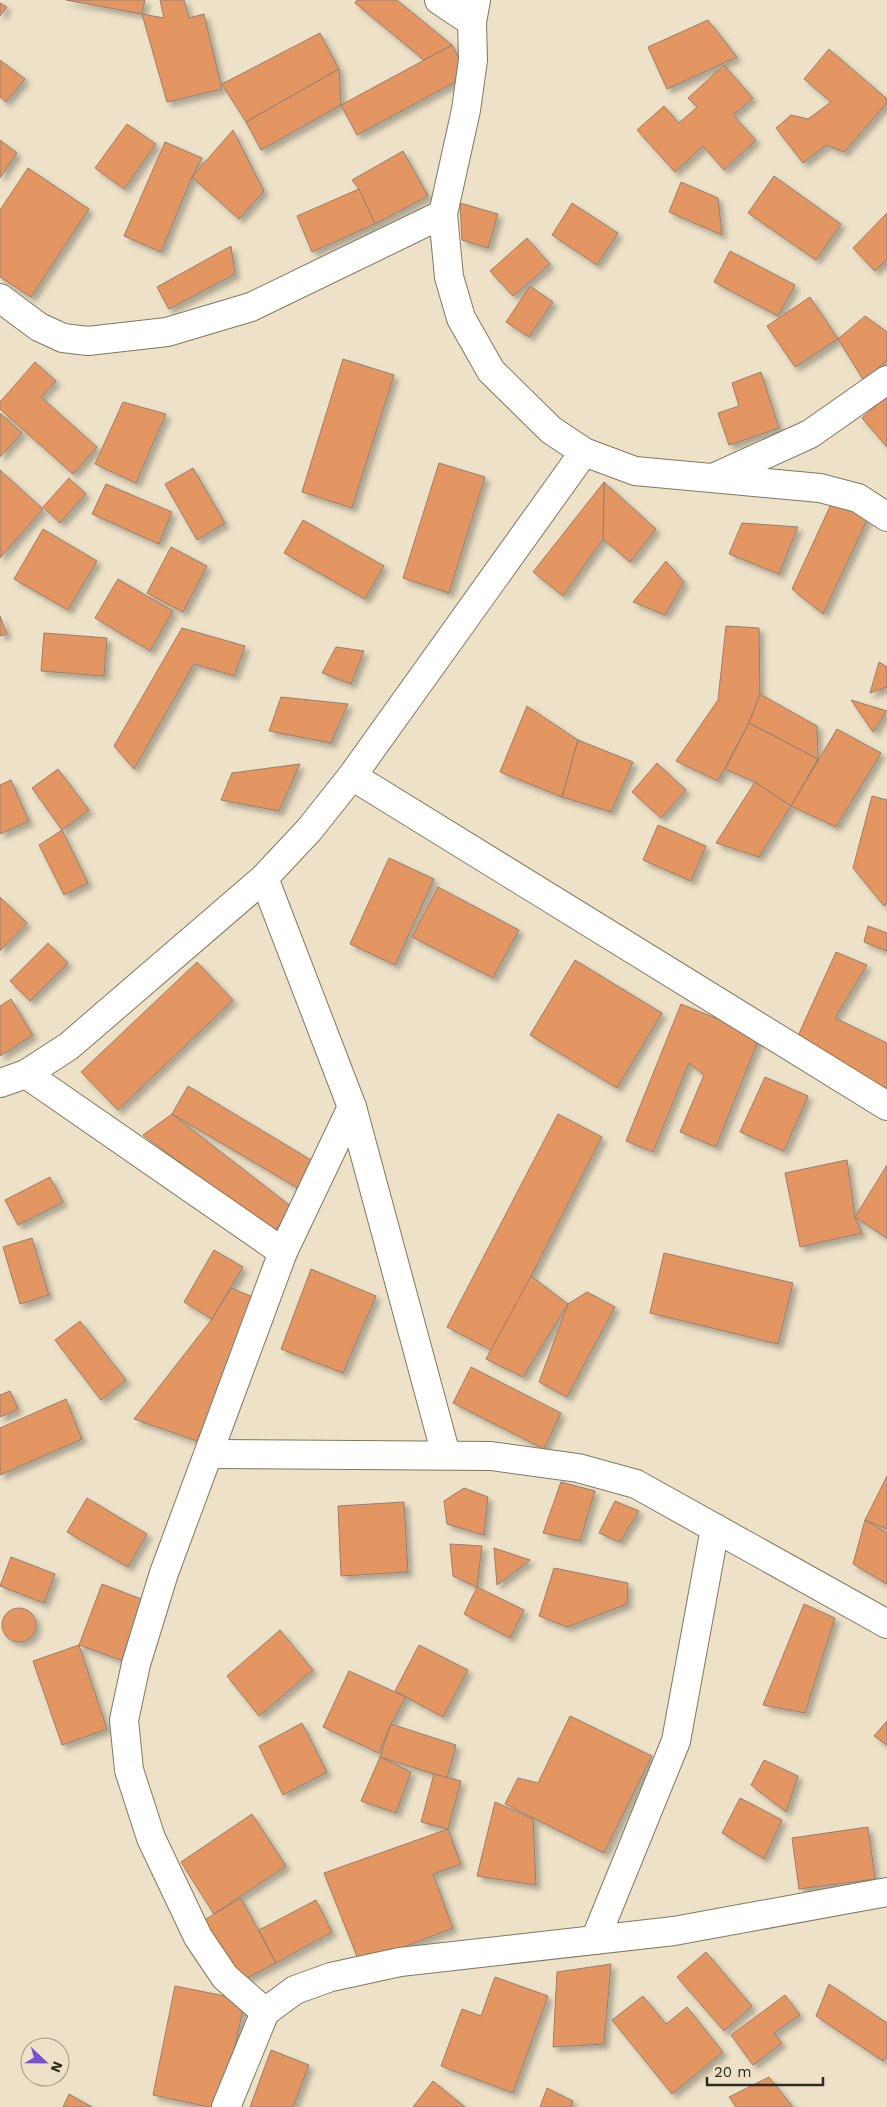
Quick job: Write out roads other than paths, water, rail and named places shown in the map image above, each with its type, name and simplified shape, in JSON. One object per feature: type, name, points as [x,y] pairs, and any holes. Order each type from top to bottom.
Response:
[{"type":"street","points":[[440,0],[474,11],[473,60],[466,110],[443,214],[449,277],[461,318],[491,370],[551,430],[584,452],[635,471],[820,488],[858,498],[887,517]]},
{"type":"street","points":[[0,298],[40,327],[63,338],[88,341],[167,332],[251,307],[443,214]]},
{"type":"street","points":[[711,479],[810,434],[887,380]]},
{"type":"street","points":[[0,1083],[26,1074],[69,1046],[264,878],[310,830],[352,776],[584,452]]},
{"type":"street","points":[[352,776],[887,1106]]},
{"type":"street","points":[[264,878],[352,1107],[446,1455]]},
{"type":"street","points":[[26,1074],[283,1252]]},
{"type":"street","points":[[265,2012],[225,1977],[198,1936],[151,1838],[129,1770],[124,1720],[136,1664],[164,1573],[283,1252],[352,1107]]},
{"type":"street","points":[[209,1454],[491,1456],[578,1468],[636,1484],[887,1624]]},
{"type":"street","points":[[595,1940],[676,1741],[715,1528]]},
{"type":"street","points":[[226,2107],[265,2012],[295,1990],[331,1977],[400,1962],[674,1931],[887,1892]]}]
